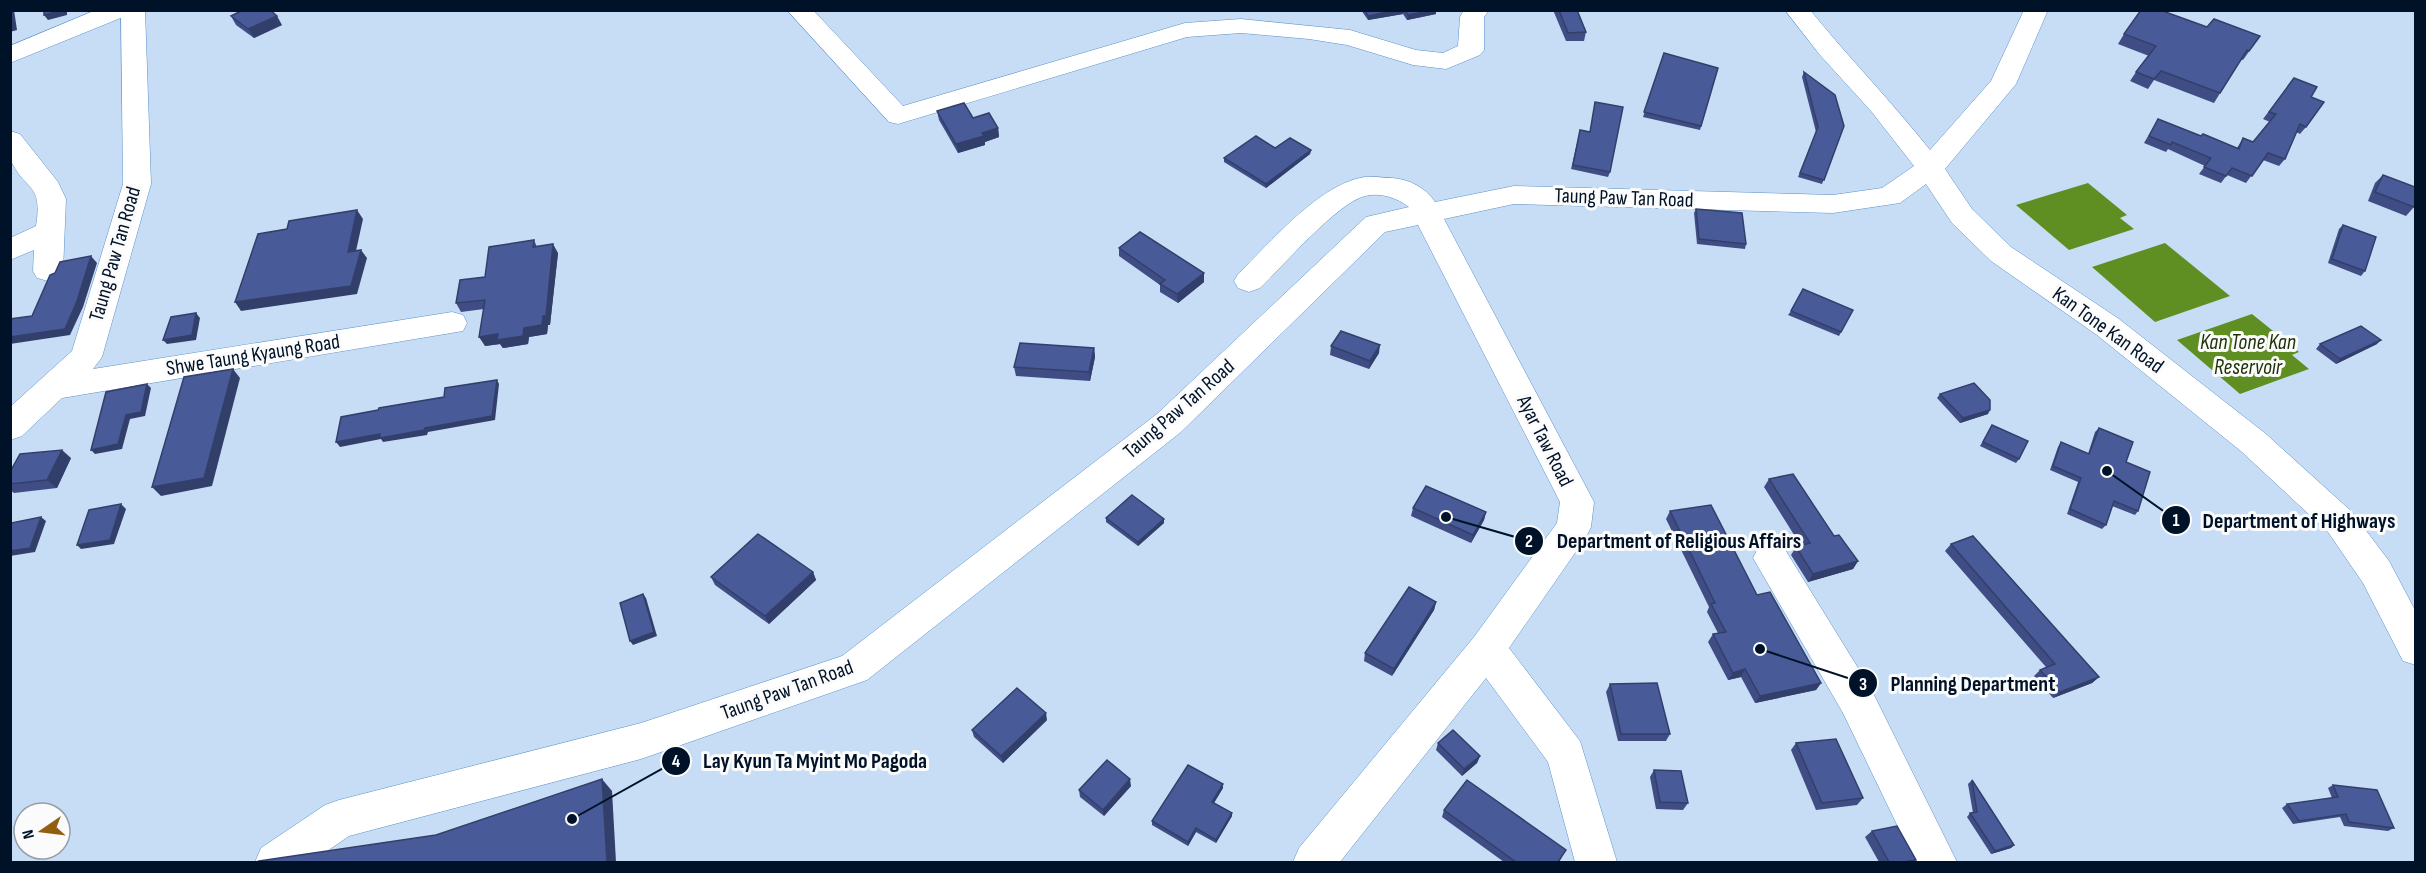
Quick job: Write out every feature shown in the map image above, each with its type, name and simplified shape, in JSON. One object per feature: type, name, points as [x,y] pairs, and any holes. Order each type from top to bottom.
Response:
[{"type":"main road","points":[[10,55],[120,10]]},
{"type":"main road","name":"Taung Paw Tan Road","points":[[10,427],[86,357],[137,184],[133,10]]},
{"type":"main road","points":[[798,10],[898,116],[1185,30],[1241,26],[1309,32],[1350,38],[1413,57],[1446,61],[1471,50],[1472,17],[1477,10]]},
{"type":"main road","name":"Kan Tone Kan Road","points":[[1797,10],[1829,50],[1880,105],[1930,168],[1962,216],[2001,254],[2108,327],[2154,363],[2254,443],[2340,522],[2376,572],[2415,649]]},
{"type":"main road","name":"Taung Paw Tan Road","points":[[276,862],[339,819],[640,741],[854,668],[1169,423],[1376,224],[1514,195],[1833,204],[1890,196],[1930,168],[2003,84],[2036,10]]},
{"type":"main road","points":[[10,140],[48,189],[53,210],[48,271]]},
{"type":"main road","name":"Ayar Taw Road","points":[[1248,281],[1334,199],[1363,186],[1400,188],[1420,201],[1577,502],[1574,527],[1487,649],[1314,862]]},
{"type":"main road","points":[[10,250],[50,231]]},
{"type":"main road","name":"Shwe Taung Kyaung Road","points":[[54,387],[452,323]]},
{"type":"main road","points":[[1771,558],[1857,701],[1936,862]]},
{"type":"main road","points":[[1487,649],[1566,754],[1596,862]]},
{"type":"water","points":[[2088,183],[2127,215],[2120,218],[2134,229],[2069,250],[2016,205]]},
{"type":"water","name":"Kan Tone Kan Reservoir","points":[[2165,243],[2230,296],[2155,322],[2092,267]]},
{"type":"water","name":"Kan Tone Kan Reservoir","points":[[2252,314],[2299,352],[2292,355],[2309,369],[2240,394],[2177,340]]},
{"type":"building","points":[[10,10],[13,25],[10,26]]},
{"type":"building","points":[[44,10],[63,10],[44,15]]},
{"type":"building","points":[[243,10],[270,10],[277,16],[248,29],[231,16]]},
{"type":"building","points":[[1365,10],[1397,10],[1368,16]]},
{"type":"building","points":[[1404,10],[1434,10],[1408,15]]},
{"type":"building","points":[[1559,10],[1577,10],[1586,32],[1568,33]]},
{"type":"building","points":[[2141,10],[2160,10],[2207,27],[2214,19],[2260,36],[2249,51],[2247,50],[2220,93],[2161,71],[2154,79],[2136,72],[2156,46],[2124,34]]},
{"type":"building","points":[[1664,53],[1718,68],[1701,126],[1644,112]]},
{"type":"building","points":[[1804,72],[1835,95],[1844,126],[1824,180],[1800,173],[1818,127]]},
{"type":"building","points":[[2294,78],[2317,87],[2311,97],[2324,102],[2306,127],[2300,124],[2285,159],[2268,153],[2252,176],[2232,168],[2226,176],[2204,167],[2211,158],[2172,142],[2171,145],[2149,136],[2158,119],[2239,149],[2243,138],[2253,142],[2276,114],[2269,112]]},
{"type":"building","points":[[1595,102],[1623,107],[1610,172],[1573,165],[1580,130],[1590,132]]},
{"type":"building","points":[[964,103],[973,118],[989,113],[998,128],[982,133],[984,136],[956,144],[937,111]]},
{"type":"building","points":[[1256,136],[1275,148],[1290,138],[1311,150],[1266,184],[1224,158]]},
{"type":"building","points":[[2383,175],[2415,187],[2414,207],[2375,192]]},
{"type":"building","points":[[1696,209],[1742,213],[1746,244],[1699,239]]},
{"type":"building","points":[[357,210],[348,252],[361,250],[351,286],[235,302],[258,234],[287,229],[289,221]]},
{"type":"building","points":[[2343,225],[2376,237],[2365,271],[2332,259]]},
{"type":"building","points":[[1140,232],[1204,273],[1177,294],[1160,284],[1165,280],[1119,248]]},
{"type":"building","points":[[534,240],[533,247],[553,244],[546,316],[543,316],[542,325],[524,328],[523,336],[497,340],[498,334],[479,337],[485,300],[456,303],[460,280],[485,277],[489,247]]},
{"type":"building","points":[[91,256],[77,301],[65,329],[10,337],[10,319],[32,316],[50,275],[55,273],[60,262]]},
{"type":"building","points":[[1803,289],[1853,310],[1841,332],[1791,311]]},
{"type":"building","points":[[196,313],[192,335],[163,340],[171,317]]},
{"type":"building","points":[[2361,326],[2381,340],[2340,359],[2320,344]]},
{"type":"building","points":[[1341,331],[1380,345],[1370,361],[1331,346]]},
{"type":"building","points":[[1020,343],[1094,348],[1089,372],[1014,367]]},
{"type":"building","points":[[233,369],[204,478],[152,487],[184,377]]},
{"type":"building","points":[[497,380],[492,416],[380,438],[380,434],[336,442],[341,417],[444,397],[445,388]]},
{"type":"building","points":[[1974,383],[1990,400],[1990,410],[1963,418],[1940,394]]},
{"type":"building","points":[[147,384],[141,412],[126,415],[118,444],[91,450],[106,392]]},
{"type":"building","points":[[1992,425],[2028,441],[2019,459],[1983,442]]},
{"type":"building","points":[[2099,428],[2133,442],[2126,462],[2150,472],[2138,511],[2114,501],[2106,525],[2070,509],[2081,478],[2053,466],[2061,442],[2089,454]]},
{"type":"building","points":[[62,450],[47,480],[10,484],[10,472],[20,454]]},
{"type":"building","points":[[1793,474],[1834,536],[1839,535],[1858,561],[1813,574],[1796,547],[1810,543],[1769,479]]},
{"type":"building","points":[[1426,486],[1486,512],[1473,535],[1413,508]]},
{"type":"building","points":[[1132,495],[1164,519],[1138,542],[1106,518]]},
{"type":"building","points":[[121,504],[110,540],[77,545],[89,510]]},
{"type":"building","points":[[1711,505],[1757,595],[1770,592],[1821,683],[1760,696],[1745,669],[1733,673],[1713,634],[1726,632],[1711,604],[1715,603],[1670,511]]},
{"type":"building","points":[[41,517],[30,548],[10,551],[11,523]]},
{"type":"building","points":[[758,534],[813,572],[765,616],[711,577]]},
{"type":"building","points":[[1973,536],[2099,677],[2060,692],[2040,670],[2055,664],[1951,544]]},
{"type":"building","points":[[1409,587],[1436,602],[1394,669],[1365,653]]},
{"type":"building","points":[[643,594],[654,632],[630,641],[620,603]]},
{"type":"building","points":[[1657,683],[1670,734],[1621,734],[1610,684]]},
{"type":"building","points":[[1017,688],[1046,713],[1001,756],[972,730]]},
{"type":"building","points":[[1453,730],[1480,756],[1464,769],[1438,743]]},
{"type":"building","points":[[1836,739],[1863,798],[1822,803],[1796,743]]},
{"type":"building","points":[[1107,760],[1130,779],[1103,810],[1079,790]]},
{"type":"building","points":[[1188,765],[1223,784],[1212,802],[1232,813],[1216,840],[1196,828],[1188,842],[1152,821]]},
{"type":"building","points":[[1654,770],[1681,771],[1688,803],[1660,802]]},
{"type":"building","points":[[602,779],[607,862],[256,862],[436,835]]},
{"type":"building","points":[[1467,780],[1566,850],[1558,862],[1516,862],[1444,810]]},
{"type":"building","points":[[1972,780],[2014,845],[1995,851],[1970,813],[1977,812]]},
{"type":"building","points":[[2333,785],[2377,790],[2394,828],[2349,822],[2346,814],[2299,821],[2287,804],[2338,797]]},
{"type":"building","points":[[1897,826],[1916,860],[1889,862],[1872,831]]},
{"type":"place","name":"Department of Highways","points":[[2107,471]]},
{"type":"place","name":"Department of Religious Affairs","points":[[1446,517]]},
{"type":"place","name":"Planning Department","points":[[1760,649]]},
{"type":"place","name":"Lay Kyun Ta Myint Mo Pagoda","points":[[572,819]]}]
